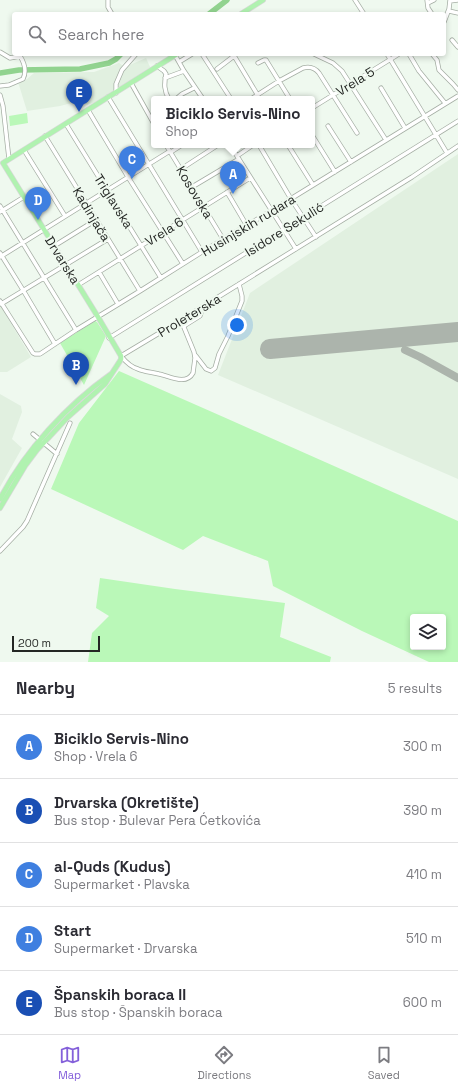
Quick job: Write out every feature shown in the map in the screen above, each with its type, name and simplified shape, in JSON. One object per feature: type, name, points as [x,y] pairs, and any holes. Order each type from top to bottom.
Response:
[{"type":"main road","points":[[244,12],[263,0]]},
{"type":"main road","points":[[1,164],[173,56]]},
{"type":"main road","name":"Drvarska","points":[[1,164],[24,197],[98,317]]},
{"type":"main road","points":[[0,499],[14,475],[64,414],[113,372],[120,361],[120,356],[98,317]]},
{"type":"main road","points":[[0,508],[25,466],[42,442]]},
{"type":"street","points":[[108,0],[108,6],[111,12]]},
{"type":"street","points":[[355,0],[363,12]]},
{"type":"street","points":[[431,12],[428,8],[427,1],[434,0]]},
{"type":"street","points":[[446,18],[449,11],[450,0],[458,0]]},
{"type":"street","points":[[449,11],[458,12]]},
{"type":"street","points":[[452,40],[458,47]]},
{"type":"street","points":[[0,52],[10,58],[20,56],[25,66],[23,79],[9,85],[0,86]]},
{"type":"street","points":[[116,93],[116,84],[122,70],[134,56]]},
{"type":"street","points":[[177,56],[184,71],[200,96]]},
{"type":"street","points":[[179,62],[189,56]]},
{"type":"street","points":[[203,56],[229,96]]},
{"type":"street","points":[[217,69],[232,56]]},
{"type":"street","points":[[234,56],[257,95],[305,67],[312,68],[318,72],[357,133]]},
{"type":"street","points":[[318,56],[334,63],[342,71],[386,140]]},
{"type":"street","points":[[388,56],[448,153]]},
{"type":"street","name":"Vrela 5","points":[[315,106],[396,56]]},
{"type":"street","points":[[409,56],[419,71],[445,103]]},
{"type":"street","points":[[434,56],[437,60],[439,70],[458,90]]},
{"type":"street","points":[[258,63],[266,60],[288,96]]},
{"type":"street","points":[[157,66],[165,72],[164,84],[167,96]]},
{"type":"street","points":[[165,78],[184,71]]},
{"type":"street","points":[[131,83],[150,117]]},
{"type":"street","points":[[180,96],[194,88]]},
{"type":"street","points":[[381,88],[406,128]]},
{"type":"street","points":[[0,95],[3,106],[9,159]]},
{"type":"street","name":"Husinjskih rudara","points":[[0,303],[33,353],[38,354],[44,352],[76,330],[140,292],[202,252],[458,96]]},
{"type":"street","points":[[108,97],[202,252]]},
{"type":"street","points":[[88,110],[183,264]]},
{"type":"street","name":"Isidore Sekulić","points":[[109,338],[458,121]]},
{"type":"street","points":[[0,124],[5,123]]},
{"type":"street","name":"Triglavska","points":[[66,124],[161,278]]},
{"type":"street","points":[[328,126],[351,162]]},
{"type":"street","name":"Kadinjača","points":[[45,136],[140,292]]},
{"type":"street","points":[[315,140],[335,172]]},
{"type":"street","name":"Proleterska","points":[[120,356],[316,237],[412,177],[458,146]]},
{"type":"street","name":"Kosovska","points":[[168,148],[224,239]]},
{"type":"street","points":[[55,344],[0,255],[44,230],[177,148]]},
{"type":"street","points":[[182,169],[214,148]]},
{"type":"street","points":[[232,148],[296,249]]},
{"type":"street","points":[[192,187],[238,158],[250,148]]},
{"type":"street","points":[[261,148],[291,199],[316,237]]},
{"type":"street","points":[[290,148],[313,185]]},
{"type":"street","points":[[24,150],[65,216]]},
{"type":"street","name":"Vrela 6","points":[[78,285],[250,178]]},
{"type":"street","points":[[227,192],[246,226]]},
{"type":"street","points":[[1,211],[24,197]]},
{"type":"street","points":[[0,206],[1,211],[76,330]]},
{"type":"street","points":[[54,246],[96,220]]},
{"type":"street","points":[[0,303],[108,239]]},
{"type":"street","points":[[99,272],[118,304]]},
{"type":"street","points":[[181,320],[195,355],[206,369],[211,371],[215,368],[219,354],[242,301],[239,284]]},
{"type":"street","points":[[184,326],[200,316],[201,313],[198,310]]},
{"type":"street","points":[[120,356],[138,370],[183,380],[190,378],[193,375],[195,355]]},
{"type":"street","points":[[0,551],[27,521],[70,423]]},
{"type":"street","points":[[33,434],[57,454]]},
{"type":"shaded area","points":[[146,58],[151,69],[97,102],[87,105],[83,100],[60,106],[27,111],[18,82],[27,79],[34,73],[94,72],[119,63],[125,67]]},
{"type":"shaded area","points":[[458,154],[458,479],[218,375],[250,293]]},
{"type":"shaded area","points":[[0,305],[31,357],[7,372],[0,372]]},
{"type":"shaded area","points":[[0,394],[21,406],[22,412],[12,439],[22,448],[0,487]]},
{"type":"green space","points":[[27,113],[28,123],[10,126],[9,116]]},
{"type":"green space","points":[[95,321],[106,336],[84,385],[60,343]]},
{"type":"green space","points":[[119,371],[458,521],[458,662],[429,662],[362,631],[273,586],[268,561],[203,536],[183,550],[51,489],[79,423]]},
{"type":"green space","points":[[100,578],[285,603],[280,637],[331,657],[330,662],[88,662],[92,633],[109,616],[96,608]]},
{"type":"waterway","points":[[212,12],[227,0]]},
{"type":"waterway","points":[[0,73],[19,70],[80,69],[109,63],[119,56]]},
{"type":"taxiway","points":[[405,350],[458,378]]},
{"type":"runway","points":[[270,349],[458,332]]},
{"type":"place","name":"Španskih boraca II","points":[[79,112]]},
{"type":"place","name":"al-Quds (Kudus)","points":[[132,179]]},
{"type":"place","name":"Biciklo Servis-Nino","points":[[233,194]]},
{"type":"place","name":"Start","points":[[38,220]]},
{"type":"place","name":"Drvarska (Okretište)","points":[[76,385]]}]
